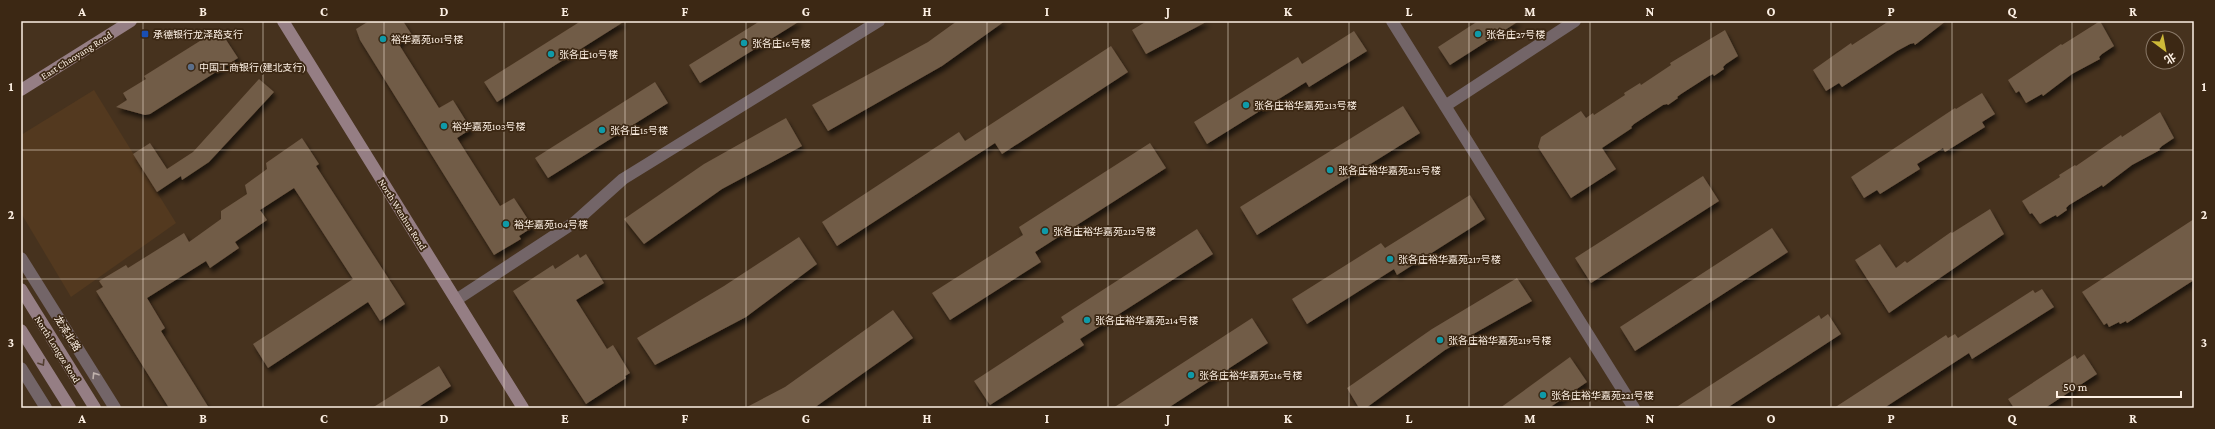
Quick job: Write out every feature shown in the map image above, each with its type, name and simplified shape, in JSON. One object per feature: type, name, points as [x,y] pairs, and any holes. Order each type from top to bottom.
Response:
[{"type":"street","name":"East Chaoyang Road","points":[[21,90],[131,21]]},
{"type":"street","name":"North Wenhua Road","points":[[283,21],[523,408]]},
{"type":"street","points":[[456,300],[575,222],[623,179],[879,21]]},
{"type":"street","points":[[1392,21],[1634,408]]},
{"type":"street","points":[[1445,106],[1575,21]]},
{"type":"street","name":"龙泽北路","points":[[21,258],[115,408]]},
{"type":"street","name":"North Longze Road","points":[[21,289],[95,408]]},
{"type":"street","points":[[21,330],[70,408]]},
{"type":"street","points":[[21,368],[46,408]]},
{"type":"shaded area","points":[[94,90],[176,223],[71,297],[21,213],[21,135]]},
{"type":"building","points":[[369,21],[403,21],[412,35],[398,43],[439,108],[453,100],[471,129],[457,138],[500,206],[514,198],[533,227],[519,236],[521,239],[494,255],[360,40],[356,29]]},
{"type":"building","name":"张各庄10号楼","points":[[581,21],[625,21],[497,102],[484,82]]},
{"type":"building","name":"张各庄16号楼","points":[[760,21],[800,21],[700,83],[689,65]]},
{"type":"building","points":[[957,21],[1005,21],[942,66],[828,131],[812,105],[928,42]]},
{"type":"building","points":[[1147,21],[1208,21],[1146,54],[1132,30]]},
{"type":"building","name":"张各庄27号楼","points":[[1478,21],[1519,21],[1450,65],[1438,47]]},
{"type":"building","points":[[1889,21],[1946,21],[1915,45],[1914,43],[1910,44],[1897,51],[1842,87],[1839,83],[1826,91],[1813,70],[1851,43],[1852,45]]},
{"type":"building","points":[[2100,21],[2114,46],[2102,54],[2099,57],[2100,59],[2072,74],[2043,96],[2042,94],[2026,103],[2019,91],[2016,93],[2008,80],[2061,44],[2062,45]]},
{"type":"building","name":"中国工商银行(建北支行)","points":[[219,29],[238,58],[150,114],[145,115],[116,107],[127,100],[123,93],[146,79],[144,76]]},
{"type":"building","points":[[1725,30],[1738,56],[1726,64],[1723,67],[1724,69],[1714,76],[1713,74],[1709,76],[1681,94],[1668,105],[1663,105],[1602,148],[1616,169],[1571,198],[1538,147],[1541,137],[1581,111],[1586,118],[1593,113],[1594,115],[1625,95],[1624,93],[1640,83],[1641,85],[1671,65],[1670,63]]},
{"type":"building","name":"张各庄裕华嘉苑213号楼","points":[[1354,31],[1367,51],[1309,87],[1306,82],[1207,144],[1194,122],[1298,57],[1302,64]]},
{"type":"building","points":[[1111,46],[1128,72],[1002,154],[995,143],[837,246],[822,222],[959,132],[965,141]]},
{"type":"building","points":[[259,79],[274,92],[209,162],[182,180],[181,176],[157,192],[133,154],[150,143],[167,169],[193,152]]},
{"type":"building","name":"张各庄15号楼","points":[[655,82],[668,103],[548,178],[535,158]]},
{"type":"building","points":[[1982,93],[1995,114],[1982,122],[1985,127],[1945,152],[1943,148],[1917,164],[1920,169],[1880,194],[1877,190],[1864,198],[1851,177],[1955,108],[1956,109]]},
{"type":"building","name":"张各庄裕华嘉苑215号楼","points":[[1403,106],[1420,133],[1257,235],[1240,207]]},
{"type":"building","points":[[2160,112],[2174,138],[2162,146],[2159,149],[2160,150],[2132,165],[2103,187],[2102,185],[2069,205],[2066,208],[2067,210],[2057,217],[2056,215],[2040,224],[2032,213],[2030,214],[2022,201],[2121,135],[2122,137]]},
{"type":"building","points":[[786,118],[802,146],[722,189],[644,244],[624,219],[704,164]]},
{"type":"building","points":[[302,138],[319,164],[316,166],[405,304],[380,321],[368,302],[268,368],[253,344],[353,279],[294,188],[260,210],[267,220],[235,242],[239,248],[210,268],[206,261],[147,298],[165,328],[161,331],[209,408],[169,408],[96,291],[103,287],[99,281],[126,265],[128,268],[184,233],[189,242],[221,219],[221,211],[247,194],[245,185],[267,169],[266,163]]},
{"type":"building","name":"张各庄裕华嘉苑212号楼","points":[[1150,143],[1166,168],[1035,252],[1041,262],[950,320],[932,293],[1023,235],[1019,227]]},
{"type":"building","points":[[1703,176],[1719,201],[1591,283],[1575,258]]},
{"type":"building","name":"张各庄裕华嘉苑217号楼","points":[[1470,195],[1485,219],[1397,275],[1394,269],[1307,324],[1292,299],[1381,243],[1385,248]]},
{"type":"building","points":[[1990,209],[2004,234],[1889,313],[1855,260],[1880,244],[1896,268],[1905,261],[1907,263],[1951,232],[1952,233]]},
{"type":"building","points":[[2194,219],[2194,280],[2127,323],[2126,321],[2120,324],[2119,322],[2109,327],[2107,323],[2104,325],[2082,292]]},
{"type":"building","points":[[1772,228],[1788,252],[1635,351],[1620,327]]},
{"type":"building","name":"张各庄裕华嘉苑214号楼","points":[[1197,229],[1213,254],[1080,339],[1084,345],[990,405],[974,381],[1064,322],[1061,317]]},
{"type":"building","points":[[799,237],[817,264],[746,317],[655,365],[637,338],[724,286]]},
{"type":"building","points":[[578,254],[580,258],[586,254],[604,283],[576,300],[607,349],[613,345],[630,373],[625,376],[626,378],[586,404],[513,291],[553,265],[555,269]]},
{"type":"building","name":"张各庄裕华嘉苑219号楼","points":[[1517,278],[1532,301],[1445,350],[1366,408],[1359,408],[1347,388],[1432,329]]},
{"type":"building","points":[[2042,289],[2054,307],[1972,359],[1969,353],[1884,408],[1834,408],[1946,335],[1948,338],[1955,334],[1958,338],[2033,290],[2035,293]]},
{"type":"building","points":[[893,310],[913,338],[814,408],[745,408],[785,387]]},
{"type":"building","points":[[1828,314],[1841,334],[1727,408],[1675,408],[1819,315],[1821,319]]},
{"type":"building","name":"张各庄裕华嘉苑216号楼","points":[[1252,318],[1268,343],[1168,408],[1113,408]]},
{"type":"building","points":[[2084,354],[2097,374],[2045,408],[2014,408],[2008,399],[2075,355],[2077,359]]},
{"type":"building","name":"张各庄裕华嘉苑221号楼","points":[[1570,357],[1587,382],[1549,408],[1500,408]]},
{"type":"building","points":[[439,366],[451,386],[417,408],[372,408]]},
{"type":"place","name":"承德银行龙泽路支行","points":[[145,34]]},
{"type":"place","name":"张各庄27号楼","points":[[1478,34]]},
{"type":"place","name":"裕华嘉苑101号楼","points":[[383,39]]},
{"type":"place","name":"张各庄16号楼","points":[[744,43]]},
{"type":"place","name":"张各庄10号楼","points":[[551,54]]},
{"type":"place","name":"中国工商银行(建北支行)","points":[[191,67]]},
{"type":"place","name":"张各庄裕华嘉苑213号楼","points":[[1246,105]]},
{"type":"place","name":"裕华嘉苑103号楼","points":[[444,126]]},
{"type":"place","name":"张各庄15号楼","points":[[602,130]]},
{"type":"place","name":"张各庄裕华嘉苑215号楼","points":[[1330,170]]},
{"type":"place","name":"裕华嘉苑104号楼","points":[[506,224]]},
{"type":"place","name":"张各庄裕华嘉苑212号楼","points":[[1045,231]]},
{"type":"place","name":"张各庄裕华嘉苑217号楼","points":[[1390,259]]},
{"type":"place","name":"张各庄裕华嘉苑214号楼","points":[[1087,320]]},
{"type":"place","name":"张各庄裕华嘉苑219号楼","points":[[1440,340]]},
{"type":"place","name":"张各庄裕华嘉苑216号楼","points":[[1191,375]]},
{"type":"place","name":"张各庄裕华嘉苑221号楼","points":[[1543,395]]}]
